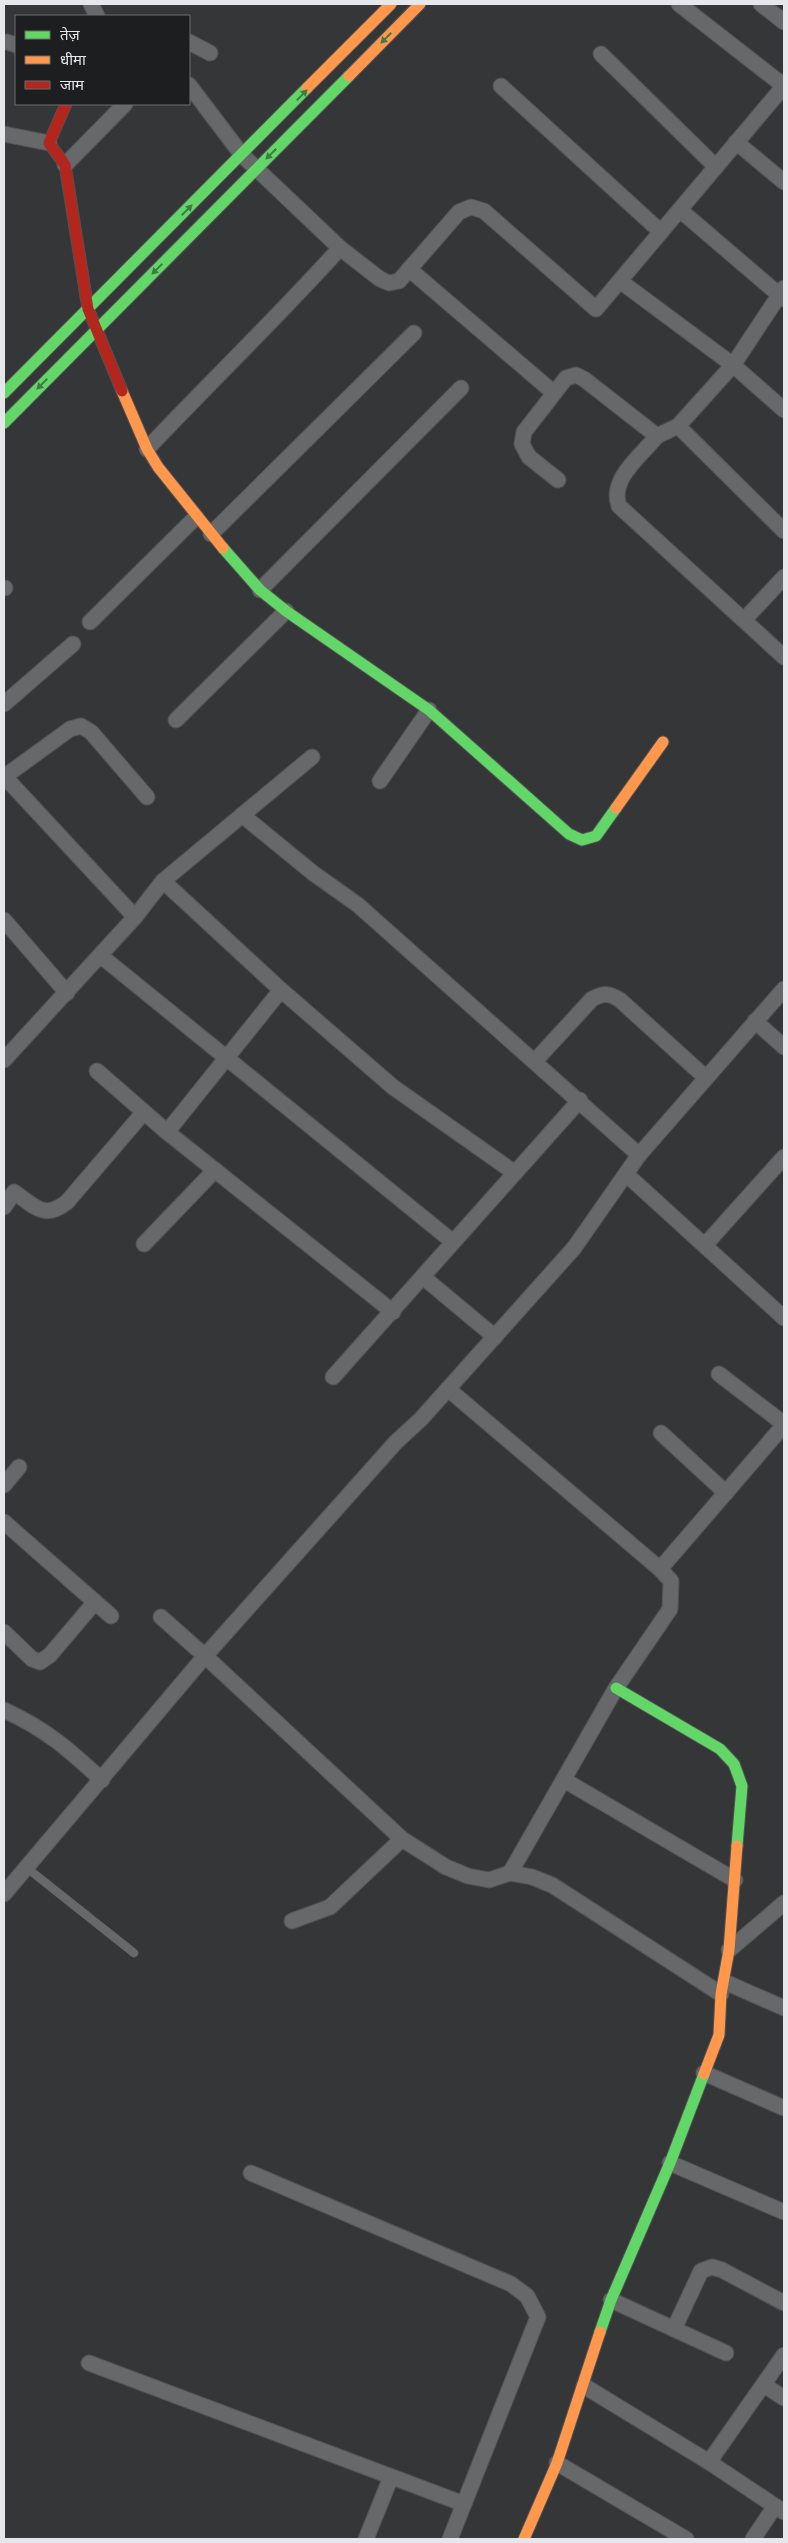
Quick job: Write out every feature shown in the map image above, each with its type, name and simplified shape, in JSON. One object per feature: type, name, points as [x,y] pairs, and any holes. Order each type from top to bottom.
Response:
[{"type":"street","points":[[4,393],[391,4]]},
{"type":"street","points":[[4,423],[420,4]]},
{"type":"street","points":[[190,86],[242,155],[340,248],[380,279],[389,283],[399,281],[459,212],[471,207],[484,211],[596,309],[784,86],[679,4]]},
{"type":"street","points":[[761,4],[784,22]]},
{"type":"street","points":[[190,42],[210,52]]},
{"type":"street","points":[[601,54],[716,166]]},
{"type":"street","points":[[501,86],[661,232]]},
{"type":"street","points":[[49,144],[66,105]]},
{"type":"street","points":[[65,165],[124,105]]},
{"type":"street","points":[[4,134],[49,144],[65,165],[88,309],[147,449],[158,468],[196,517],[260,590],[286,611],[429,710],[569,834],[578,839],[588,840],[596,836],[663,742]]},
{"type":"street","points":[[736,142],[784,182]]},
{"type":"street","points":[[680,210],[783,294],[733,365],[678,426],[657,436],[619,480],[615,496],[619,506],[784,657]]},
{"type":"street","points":[[147,449],[232,359],[278,316],[340,248]]},
{"type":"street","points":[[409,269],[554,392]]},
{"type":"street","points":[[620,281],[733,365],[784,410]]},
{"type":"street","points":[[211,534],[414,334]]},
{"type":"street","points":[[558,480],[528,457],[522,444],[524,432],[566,378],[576,375],[584,380],[657,436]]},
{"type":"street","points":[[260,590],[461,388]]},
{"type":"street","points":[[678,426],[784,531]]},
{"type":"street","points":[[90,622],[196,517]]},
{"type":"street","points":[[744,620],[784,577]]},
{"type":"street","points":[[176,720],[286,611]]},
{"type":"street","points":[[4,704],[73,644]]},
{"type":"street","points":[[380,781],[429,710]]},
{"type":"street","points":[[136,917],[4,776],[70,729],[81,726],[91,732],[147,797]]},
{"type":"street","points":[[4,1060],[136,917],[163,881],[312,757]]},
{"type":"street","points":[[242,815],[313,873],[358,905],[580,1100],[639,1155]]},
{"type":"street","points":[[163,881],[281,990],[392,1087],[515,1173]]},
{"type":"street","points":[[4,920],[67,993]]},
{"type":"street","points":[[101,956],[453,1242]]},
{"type":"street","points":[[4,1894],[205,1656],[396,1442],[422,1419],[574,1248],[639,1155],[784,989]]},
{"type":"street","points":[[167,1132],[281,990]]},
{"type":"street","points":[[535,1061],[592,999],[603,994],[612,995],[620,1000],[706,1077]]},
{"type":"street","points":[[755,1021],[784,1047]]},
{"type":"street","points":[[97,1071],[167,1132],[393,1312]]},
{"type":"street","points":[[333,1377],[393,1312],[580,1100]]},
{"type":"street","points":[[4,1207],[9,1188],[41,1210],[55,1211],[67,1202],[144,1112]]},
{"type":"street","points":[[705,1246],[784,1157]]},
{"type":"street","points":[[144,1244],[215,1170]]},
{"type":"street","points":[[626,1174],[705,1246],[783,1313]]},
{"type":"street","points":[[423,1277],[495,1337]]},
{"type":"street","points":[[660,1569],[784,1424],[719,1374]]},
{"type":"street","points":[[448,1389],[660,1569],[671,1581],[670,1609],[616,1688],[510,1873]]},
{"type":"street","points":[[660,1433],[726,1493]]},
{"type":"street","points":[[4,1485],[19,1467]]},
{"type":"street","points":[[4,1522],[111,1616]]},
{"type":"street","points":[[4,1632],[32,1659],[40,1662],[50,1655],[95,1602]]},
{"type":"street","points":[[161,1617],[402,1839],[446,1867],[468,1876],[489,1880],[510,1873],[532,1877],[552,1885],[723,1988],[784,2008]]},
{"type":"street","points":[[524,2539],[557,2464],[611,2300],[670,2163],[719,2035],[723,1988],[729,1950],[742,1786],[734,1764],[720,1748],[616,1688]]},
{"type":"street","points":[[4,1710],[37,1726],[56,1739],[102,1780]]},
{"type":"street","points":[[564,1780],[736,1880]]},
{"type":"street","points":[[292,1922],[330,1907],[402,1839]]},
{"type":"street","points":[[729,1950],[784,1903]]},
{"type":"street","points":[[704,2073],[784,2108]]},
{"type":"street","points":[[670,2163],[784,2212]]},
{"type":"street","points":[[251,2173],[511,2284],[528,2296],[538,2317],[450,2539]]},
{"type":"street","points":[[674,2329],[701,2271],[712,2267],[722,2270],[784,2303]]},
{"type":"street","points":[[611,2300],[726,2353]]},
{"type":"street","points":[[709,2462],[784,2355]]},
{"type":"street","points":[[89,2363],[464,2504]]},
{"type":"street","points":[[584,2386],[709,2462],[780,2509],[753,2539]]},
{"type":"street","points":[[764,2386],[784,2398]]},
{"type":"street","points":[[557,2464],[686,2539]]},
{"type":"street","points":[[366,2539],[391,2477]]},
{"type":"lane","points":[[27,1868],[134,1953]]},
{"type":"traffic: fast","points":[[4,423],[349,76]]},
{"type":"traffic: fast","points":[[4,393],[307,88]]},
{"type":"traffic: fast","points":[[223,548],[260,590],[286,611],[429,710],[569,834],[582,840],[596,836],[616,808]]},
{"type":"traffic: fast","points":[[616,1688],[720,1749],[734,1764],[742,1786],[737,1846]]},
{"type":"traffic: fast","points":[[600,2332],[611,2300],[670,2163],[704,2074]]},
{"type":"traffic: slow","points":[[307,88],[391,4]]},
{"type":"traffic: slow","points":[[349,76],[420,4]]},
{"type":"traffic: slow","points":[[122,391],[147,449],[158,467],[223,548]]},
{"type":"traffic: slow","points":[[616,808],[663,742]]},
{"type":"traffic: slow","points":[[704,2074],[719,2035],[721,1994],[729,1950],[737,1846]]},
{"type":"traffic: slow","points":[[524,2539],[557,2463],[600,2332]]},
{"type":"traffic: jam","points":[[66,105],[49,143],[65,165],[88,309],[122,391]]}]
